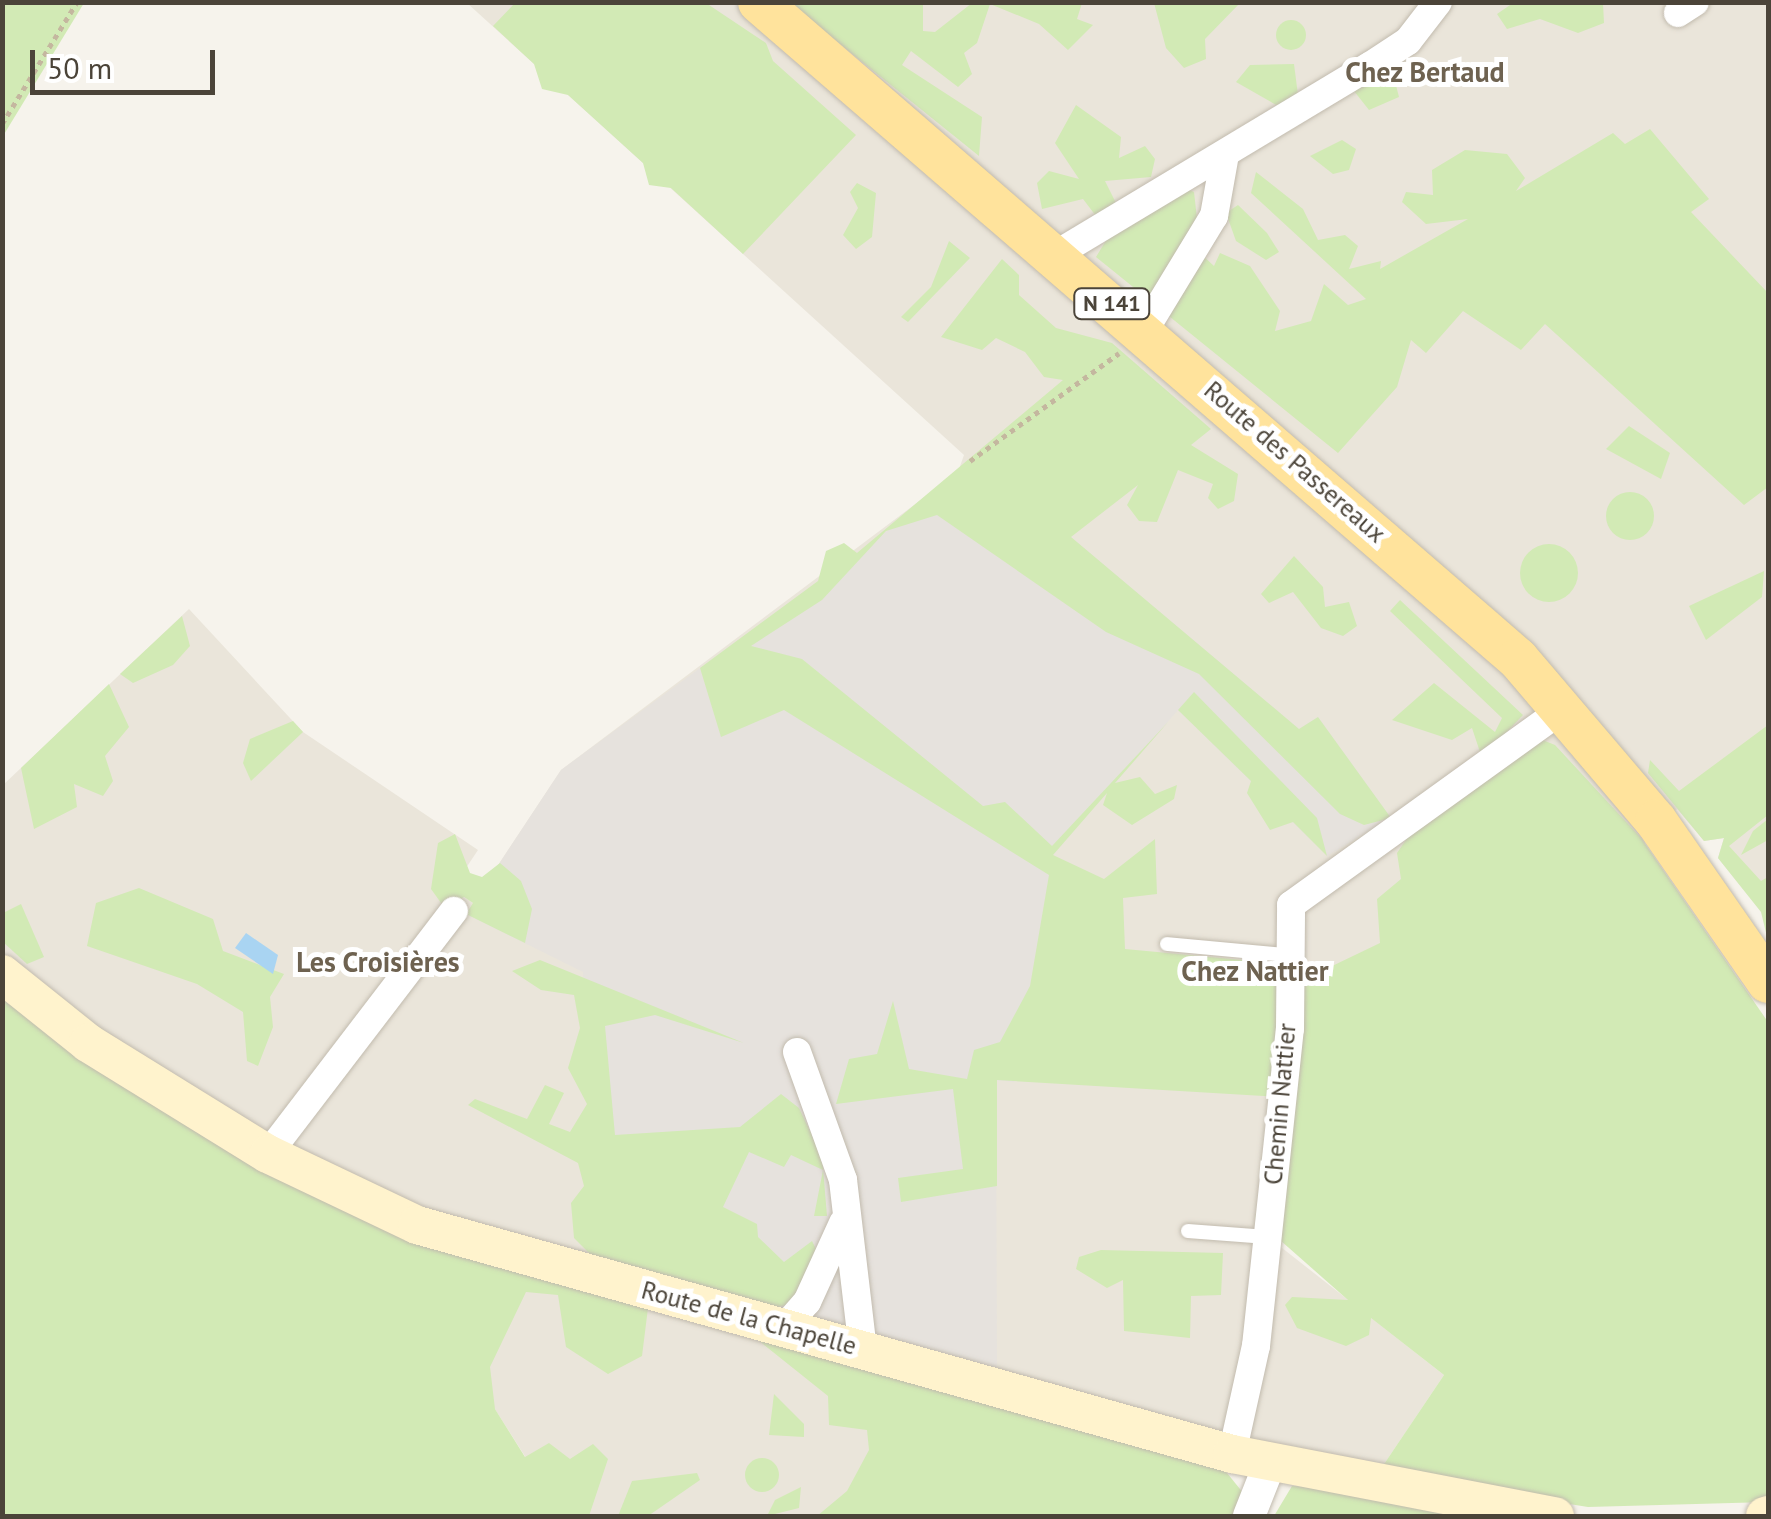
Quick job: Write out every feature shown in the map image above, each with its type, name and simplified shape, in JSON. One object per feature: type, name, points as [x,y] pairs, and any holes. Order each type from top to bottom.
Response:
[{"type":"main road","name":"Route des Passereaux","points":[[759,2],[1463,608],[1562,710],[1680,852],[1768,982]]},
{"type":"main road","name":"Route de la Chapelle","points":[[2,974],[88,1042],[268,1154],[416,1225],[1232,1454],[1555,1516]]},
{"type":"street","points":[[1056,255],[1408,41],[1438,2]]},
{"type":"street","points":[[1144,331],[1214,216],[1225,154]]},
{"type":"street","name":"Chemin Nattier","points":[[1232,1454],[1268,1238],[1290,1029],[1286,955],[1291,904],[1562,710]]},
{"type":"street","points":[[268,1154],[454,912]]},
{"type":"street","points":[[797,1052],[843,1180],[844,1222],[863,1350]]},
{"type":"street","points":[[784,1328],[807,1302],[844,1222]]},
{"type":"street","points":[[1249,1516],[1270,1463]]},
{"type":"lane","points":[[1167,944],[1286,955]]},
{"type":"lane","points":[[1188,1231],[1268,1238]]},
{"type":"path","points":[[2,124],[78,2]]},
{"type":"path","points":[[970,461],[1144,331]]},
{"type":"shaded area","points":[[467,3],[1768,3],[1768,920],[1718,858],[1724,838],[1704,841],[1677,809],[1268,1237],[1444,1375],[1366,1491],[951,1390],[834,1516],[589,1516],[533,1469],[481,1387],[415,1237],[3,981],[3,785],[189,609],[303,732],[478,850],[452,889],[473,903],[561,770],[958,472],[964,455]]},
{"type":"shaded area","points":[[943,490],[1071,537],[1299,729],[1318,717],[1391,818],[1327,856],[1178,710],[1053,855],[1014,1082],[996,1080],[997,1371],[592,1256],[583,972],[466,914],[561,770]]},
{"type":"green space","points":[[2,3],[84,3],[3,136],[2,136]]},
{"type":"green space","points":[[515,3],[706,3],[766,43],[773,61],[856,135],[743,254],[671,188],[649,185],[643,163],[568,95],[542,89],[534,64],[493,26]]},
{"type":"green space","points":[[789,3],[923,3],[923,31],[935,32],[972,3],[1082,3],[1077,19],[1093,25],[1068,50],[1039,24],[990,4],[977,43],[964,53],[972,74],[958,87],[911,51],[902,65],[982,117],[979,156]]},
{"type":"green space","points":[[1154,3],[1240,3],[1205,39],[1206,59],[1184,68],[1166,48]]},
{"type":"green space","points":[[1513,3],[1603,3],[1604,23],[1578,33],[1540,19],[1507,29],[1497,14]]},
{"type":"green space","points":[[1291,20],[1302,24],[1306,35],[1302,46],[1291,50],[1280,46],[1276,35],[1280,24]]},
{"type":"green space","points":[[1390,62],[1399,97],[1369,110],[1354,91]]},
{"type":"green space","points":[[1294,64],[1298,95],[1278,106],[1236,82],[1250,65]]},
{"type":"green space","points":[[1076,105],[1121,137],[1119,158],[1145,146],[1155,159],[1151,177],[1105,181],[1117,205],[1096,216],[1083,199],[1042,209],[1037,183],[1049,171],[1079,179],[1055,143]]},
{"type":"green space","points":[[1650,129],[1709,199],[1691,212],[1768,293],[1768,487],[1744,505],[1545,324],[1521,350],[1463,311],[1426,353],[1411,340],[1397,387],[1338,453],[1096,257],[1116,224],[1180,186],[1194,192],[1201,254],[1214,266],[1220,253],[1250,266],[1280,311],[1275,331],[1311,321],[1324,284],[1348,305],[1366,299],[1251,193],[1256,172],[1303,209],[1318,240],[1345,235],[1358,246],[1349,269],[1381,261],[1380,269],[1468,219],[1426,224],[1402,202],[1406,192],[1433,195],[1432,170],[1465,150],[1507,154],[1525,178],[1516,191],[1613,133],[1625,144]]},
{"type":"green space","points":[[1342,140],[1356,149],[1349,170],[1333,174],[1310,156]]},
{"type":"green space","points":[[857,183],[876,193],[872,237],[856,249],[843,235],[858,208],[850,192]]},
{"type":"green space","points":[[1238,205],[1267,233],[1279,252],[1266,260],[1236,241],[1226,213]]},
{"type":"green space","points":[[949,241],[970,258],[908,322],[901,317],[931,287]]},
{"type":"green space","points":[[1002,259],[1019,275],[1019,295],[1056,328],[1112,343],[1211,429],[1191,445],[1238,474],[1234,501],[1218,509],[1208,498],[1213,484],[1178,470],[1157,522],[1139,521],[1127,505],[1138,485],[1071,537],[1299,729],[1318,717],[1391,818],[1364,825],[1340,814],[1199,674],[1106,632],[937,515],[886,531],[822,600],[751,646],[802,659],[983,806],[1005,802],[1052,846],[1169,721],[1115,783],[1140,777],[1155,794],[1177,785],[1174,799],[1132,825],[1103,805],[1107,793],[1053,855],[1104,879],[1155,839],[1157,894],[1123,898],[1125,949],[1286,964],[1302,1046],[1301,981],[1380,943],[1377,899],[1401,879],[1397,853],[1412,831],[1540,739],[1555,745],[1641,838],[1768,1022],[1768,1502],[1588,1507],[1378,1473],[1444,1375],[1371,1318],[1369,1335],[1346,1346],[1297,1328],[1285,1305],[1292,1297],[1348,1300],[1255,1218],[1282,1097],[997,1080],[997,1186],[901,1202],[898,1178],[963,1169],[953,1089],[836,1104],[849,1059],[877,1054],[893,1001],[909,1069],[967,1079],[974,1050],[1000,1042],[1030,986],[1049,875],[784,710],[721,737],[700,668],[818,581],[826,551],[844,543],[857,553],[1063,380],[1044,377],[1025,352],[996,338],[982,350],[941,337]]},
{"type":"green space","points":[[1629,426],[1670,453],[1661,479],[1606,449]]},
{"type":"green space","points":[[1630,492],[1647,499],[1654,516],[1647,533],[1630,540],[1613,533],[1606,516],[1613,499]]},
{"type":"green space","points":[[1549,544],[1570,552],[1578,573],[1570,594],[1549,602],[1528,594],[1520,573],[1528,552]]},
{"type":"green space","points":[[1294,556],[1323,587],[1325,607],[1349,602],[1357,626],[1343,636],[1321,628],[1293,592],[1269,603],[1261,594]]},
{"type":"green space","points":[[1764,571],[1762,597],[1706,640],[1689,606]]},
{"type":"green space","points":[[1400,600],[1523,715],[1482,758],[1472,728],[1452,740],[1392,720],[1434,683],[1495,732],[1502,718],[1390,611]]},
{"type":"green space","points":[[182,616],[190,646],[173,665],[133,683],[120,674]]},
{"type":"green space","points":[[109,684],[129,727],[105,756],[113,781],[103,796],[74,784],[77,807],[34,829],[21,768]]},
{"type":"green space","points":[[1194,692],[1317,818],[1327,856],[1293,822],[1270,830],[1247,793],[1251,781],[1178,710]]},
{"type":"green space","points":[[293,721],[303,732],[251,781],[243,763],[250,739]]},
{"type":"green space","points":[[1768,725],[1768,815],[1729,846],[1761,881],[1768,877],[1768,941],[1761,912],[1718,858],[1724,838],[1704,841],[1648,773],[1650,760],[1679,791]]},
{"type":"green space","points":[[1768,819],[1768,840],[1741,855],[1753,831]]},
{"type":"green space","points":[[455,834],[470,873],[482,877],[500,863],[521,881],[532,909],[525,943],[466,914],[473,903],[464,897],[444,907],[431,889],[438,843]]},
{"type":"green space","points":[[139,888],[213,919],[223,951],[284,974],[270,997],[273,1027],[258,1066],[247,1061],[243,1012],[197,984],[87,946],[96,903]]},
{"type":"green space","points":[[21,904],[44,957],[27,964],[3,942],[3,913]]},
{"type":"green space","points":[[540,960],[744,1043],[655,1015],[605,1026],[615,1135],[740,1127],[781,1094],[799,1108],[822,1156],[827,1216],[814,1216],[823,1170],[791,1155],[784,1167],[749,1152],[723,1207],[757,1224],[758,1237],[784,1262],[812,1241],[818,1253],[790,1304],[774,1308],[592,1256],[574,1238],[571,1203],[584,1186],[578,1163],[468,1105],[475,1099],[527,1119],[545,1085],[564,1093],[549,1124],[570,1132],[587,1104],[568,1068],[580,1028],[574,995],[541,990],[512,971]]},
{"type":"green space","points":[[3,984],[49,1036],[248,1154],[649,1300],[642,1356],[608,1374],[566,1347],[558,1295],[526,1292],[490,1367],[495,1409],[525,1457],[549,1443],[570,1459],[593,1444],[608,1459],[589,1516],[3,1516]]},
{"type":"green space","points":[[1101,1250],[1223,1253],[1221,1295],[1191,1296],[1190,1338],[1124,1331],[1123,1280],[1107,1288],[1076,1269],[1079,1257]]},
{"type":"green space","points":[[758,1340],[1223,1468],[1244,1494],[1240,1516],[817,1516],[847,1491],[869,1450],[867,1430],[829,1425],[828,1396]]},
{"type":"green space","points":[[774,1394],[804,1424],[804,1437],[769,1435]]},
{"type":"green space","points":[[762,1458],[774,1463],[779,1475],[774,1487],[762,1492],[750,1487],[745,1475],[750,1463]]},
{"type":"green space","points":[[697,1473],[700,1480],[648,1516],[618,1516],[632,1481]]},
{"type":"green space","points":[[1292,1486],[1333,1488],[1496,1516],[1274,1516]]},
{"type":"green space","points":[[801,1487],[799,1508],[767,1516],[775,1500]]},
{"type":"water","points":[[246,933],[278,955],[273,974],[235,948]]},
{"type":"district","name":"Chez Bertaud","points":[[1425,72]]},
{"type":"district","name":"Les Croisières","points":[[378,962]]},
{"type":"district","name":"Chez Nattier","points":[[1255,971]]}]
